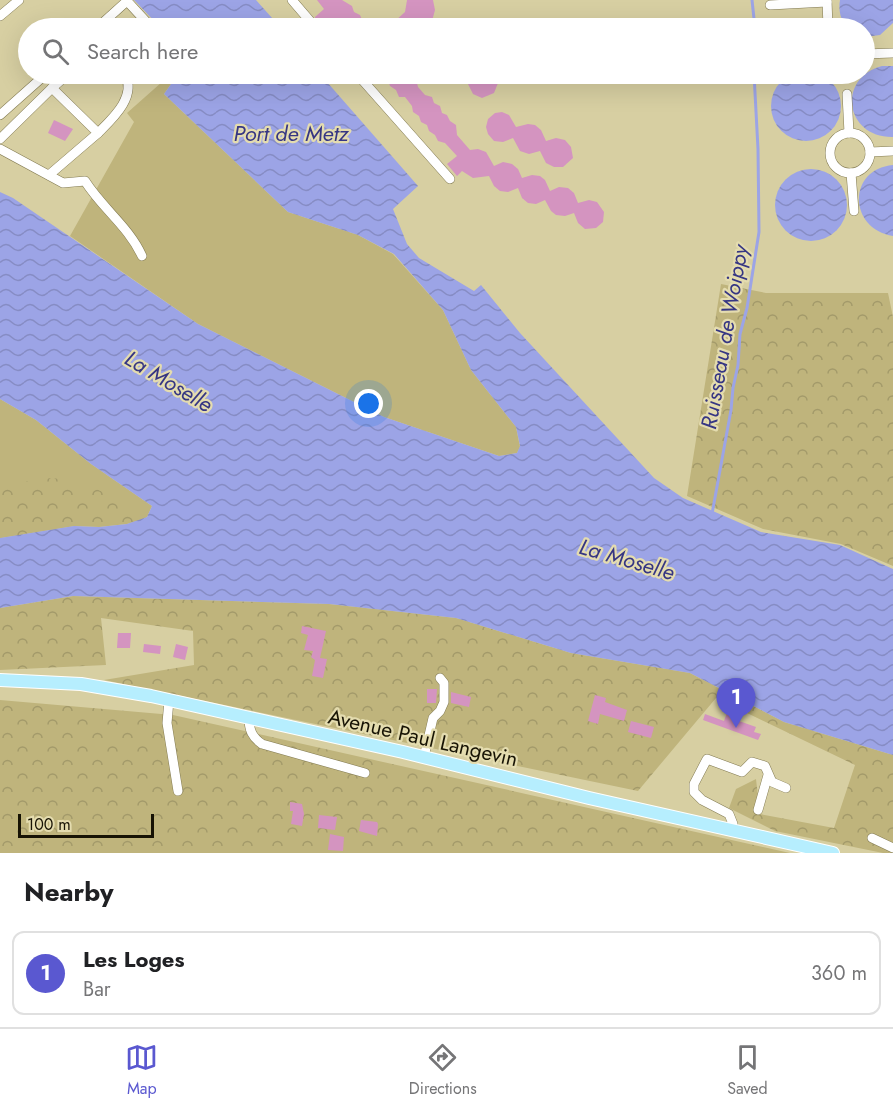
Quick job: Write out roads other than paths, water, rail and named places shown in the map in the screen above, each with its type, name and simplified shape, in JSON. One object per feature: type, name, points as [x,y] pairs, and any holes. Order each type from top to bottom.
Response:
[{"type":"main road","name":"Avenue Paul Langevin","points":[[0,680],[81,684],[169,700],[833,853]]},
{"type":"street","points":[[0,16],[19,0]]},
{"type":"street","points":[[307,0],[295,4],[307,18]]},
{"type":"street","points":[[108,18],[127,1],[143,18]]},
{"type":"street","points":[[770,5],[827,1],[828,18]]},
{"type":"street","points":[[875,54],[893,53]]},
{"type":"street","points":[[0,115],[35,84]]},
{"type":"street","points":[[0,139],[57,84]]},
{"type":"street","points":[[49,175],[120,111],[126,98],[127,84]]},
{"type":"street","points":[[366,84],[450,179]]},
{"type":"street","points":[[52,88],[98,133]]},
{"type":"street","points":[[847,94],[849,133]]},
{"type":"street","points":[[849,133],[861,136],[870,152],[866,164],[851,173],[839,170],[830,154],[838,138],[849,133]]},
{"type":"street","points":[[0,150],[63,183],[85,181],[97,200],[109,210],[135,240],[142,256]]},
{"type":"street","points":[[870,152],[893,151]]},
{"type":"street","points":[[851,173],[854,211]]},
{"type":"street","points":[[424,757],[433,717],[440,711],[444,702],[444,683],[440,678]]},
{"type":"street","points":[[169,700],[167,723],[178,791]]},
{"type":"street","points":[[249,718],[249,729],[255,739],[262,744],[365,773]]},
{"type":"street","points":[[731,830],[733,824],[729,814],[702,800],[694,792],[694,784],[707,759],[742,772],[752,762],[765,766],[772,782],[786,789]]},
{"type":"street","points":[[758,810],[768,775]]},
{"type":"street","points":[[872,838],[893,848]]},
{"type":"water","points":[[134,0],[256,0],[272,18],[151,18]]},
{"type":"water","points":[[840,0],[893,0],[893,23],[880,35],[875,36],[875,18],[842,18]]},
{"type":"water","points":[[882,66],[893,66],[893,137],[877,135],[865,128],[856,118],[852,106],[857,84],[875,84],[875,69]]},
{"type":"water","points":[[171,84],[329,84],[418,186],[393,209],[407,244],[419,258],[474,291],[481,285],[520,333],[654,478],[683,498],[761,532],[840,545],[893,569],[893,755],[784,722],[690,673],[571,653],[456,618],[329,604],[73,596],[0,608],[0,538],[74,526],[99,527],[127,524],[147,517],[152,506],[91,464],[36,420],[0,399],[0,192],[13,198],[198,324],[384,417],[499,456],[517,453],[520,446],[516,427],[471,370],[443,310],[394,254],[358,235],[288,212],[164,94]]},
{"type":"water","points":[[779,84],[833,84],[841,99],[841,113],[835,126],[826,135],[813,141],[799,141],[786,135],[777,126],[771,113],[771,99]]},
{"type":"water","points":[[893,165],[893,236],[878,231],[868,223],[861,212],[859,199],[861,187],[867,177],[878,169]]},
{"type":"water","points":[[811,169],[831,175],[841,185],[847,205],[841,225],[831,235],[811,241],[791,235],[781,225],[775,205],[781,185],[791,175]]},
{"type":"waterway","name":"Ruisseau de Woippy","points":[[752,0],[754,18]]},
{"type":"waterway","name":"Ruisseau de Woippy","points":[[712,514],[731,410],[740,334],[747,308],[759,232],[755,84]]},
{"type":"place","name":"Les Loges","points":[[736,728]]},
{"type":"water label","name":"Port de Metz","points":[[291,133]]},
{"type":"water label","name":"La Moselle","points":[[169,381]]},
{"type":"water label","name":"La Moselle","points":[[627,559]]}]
